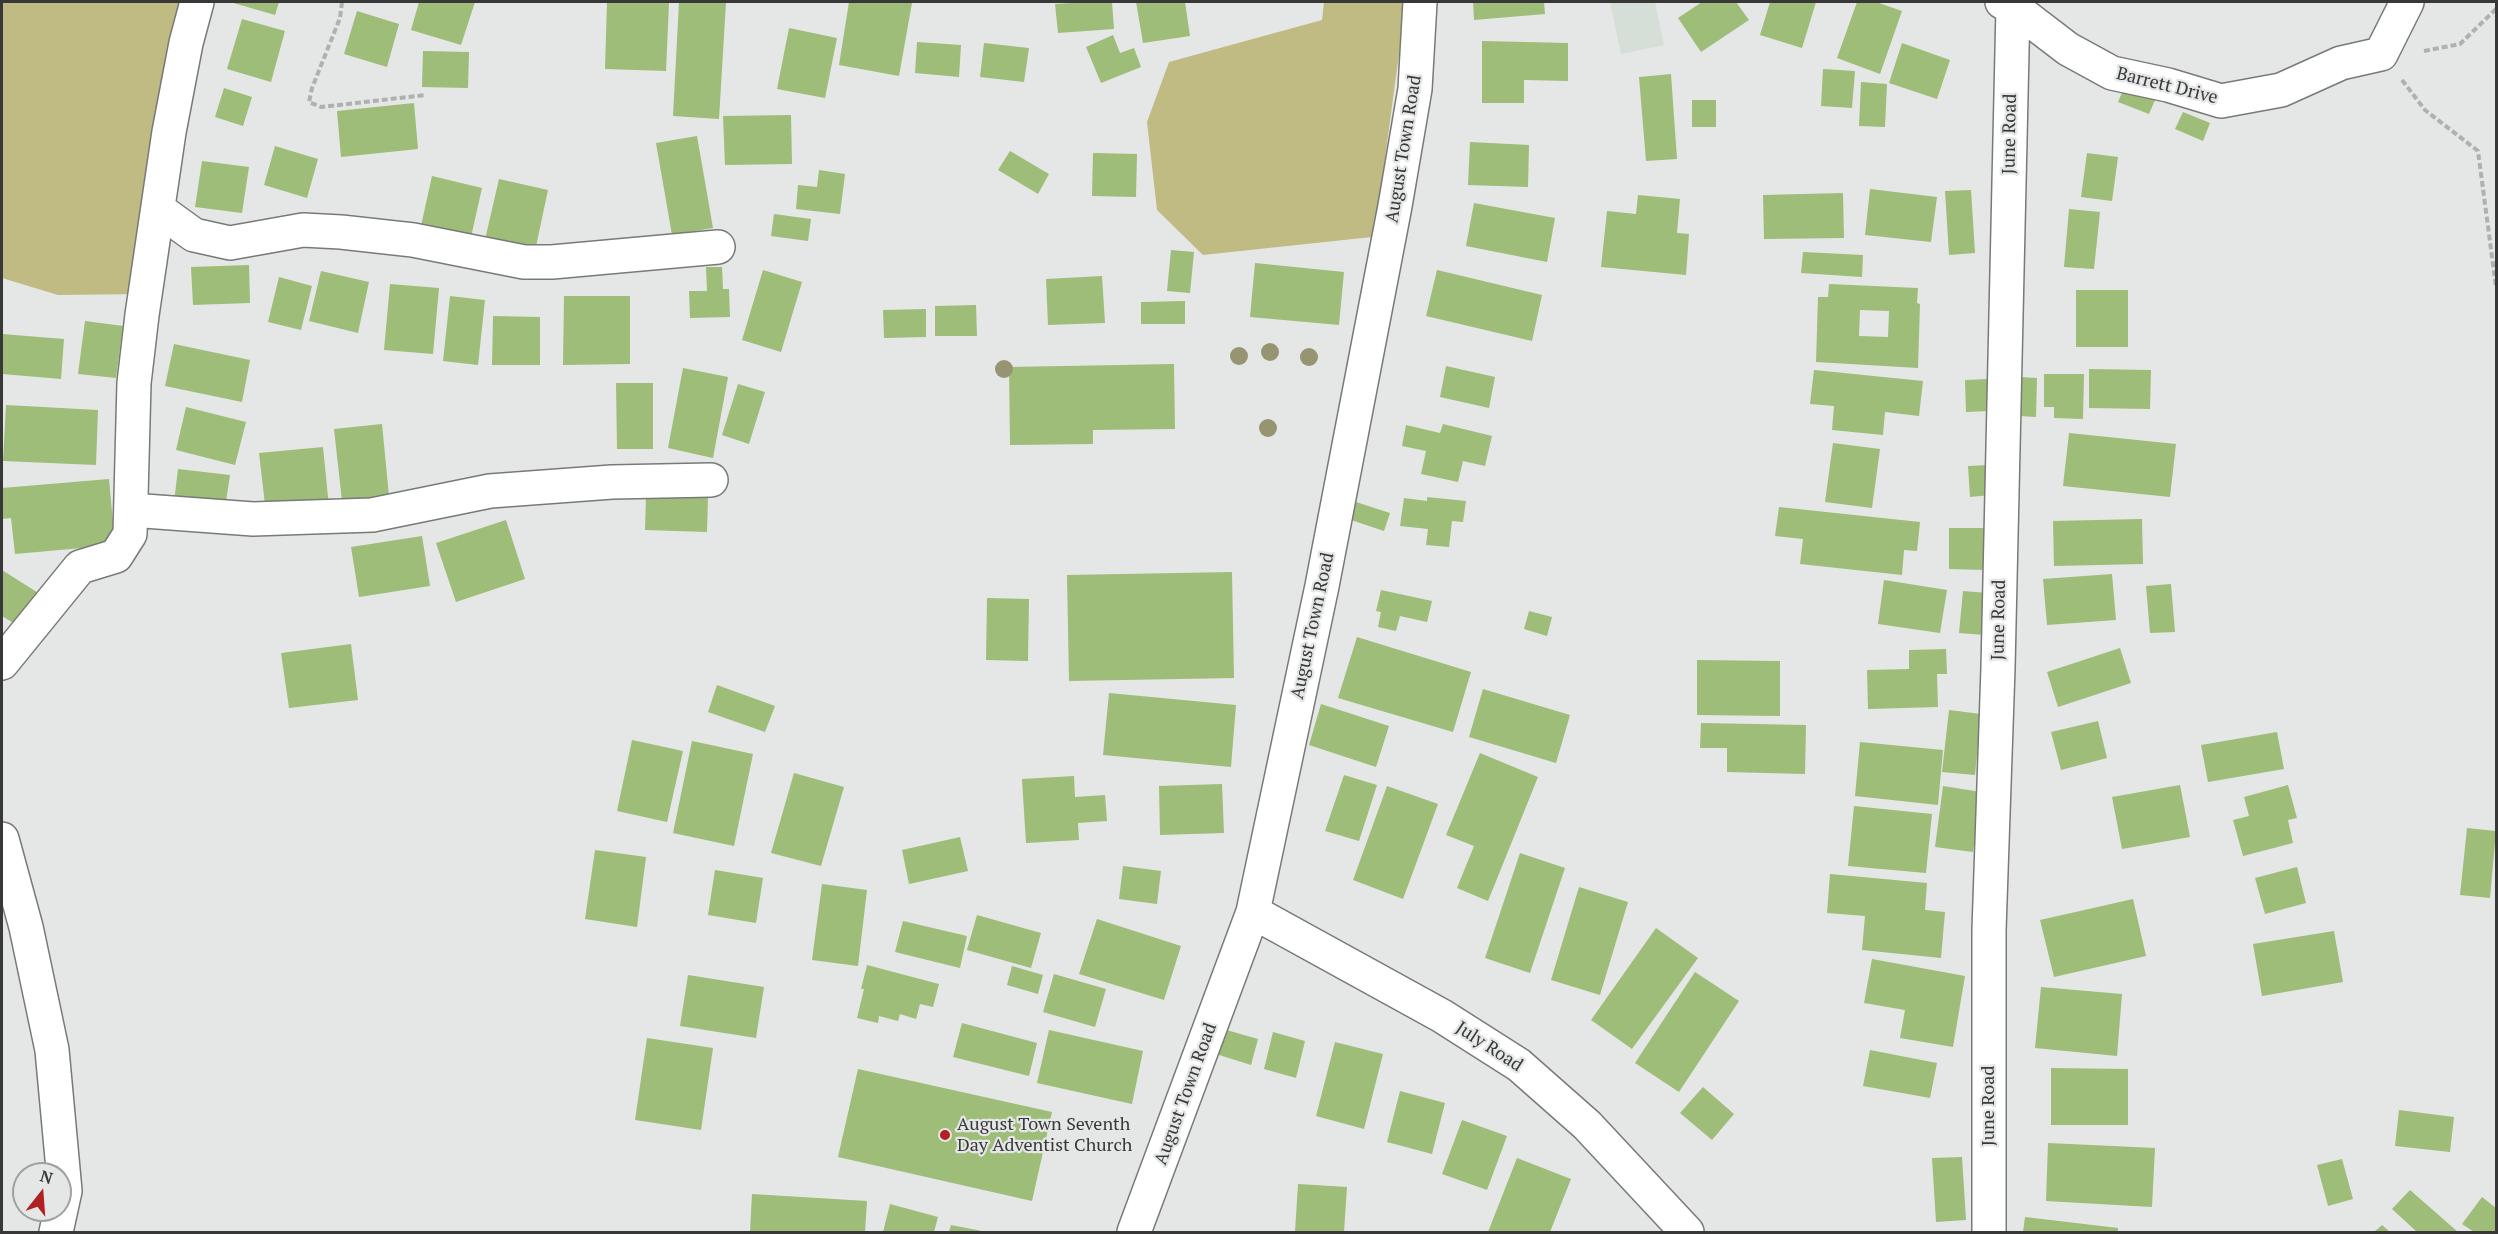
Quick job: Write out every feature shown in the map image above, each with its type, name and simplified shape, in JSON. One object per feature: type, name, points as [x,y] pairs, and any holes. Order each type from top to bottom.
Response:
[{"type":"street","points":[[2,663],[80,567],[116,556],[130,534],[134,383],[173,110],[197,2]]},
{"type":"street","name":"August Town Road","points":[[1134,1233],[1253,912],[1326,564],[1395,206],[1415,89],[1420,2]]},
{"type":"street","points":[[2381,54],[2407,2]]},
{"type":"street","name":"Barrett Drive","points":[[2007,4],[2068,49],[2112,73],[2168,85],[2221,101],[2281,90],[2341,63],[2381,54]]},
{"type":"street","name":"June Road","points":[[1989,1233],[1989,930],[1998,668],[2007,4]]},
{"type":"street","points":[[158,209],[194,235],[230,243],[303,230],[341,232],[413,240],[524,262],[552,262],[718,248]]},
{"type":"street","points":[[131,510],[253,519],[372,515],[490,491],[612,482],[711,480]]},
{"type":"street","points":[[2,839],[26,927],[52,1050],[65,1191],[56,1233]]},
{"type":"street","name":"July Road","points":[[1253,912],[1442,1016],[1519,1065],[1587,1125],[1687,1233]]},
{"type":"path","points":[[342,2],[339,18],[312,88],[309,102],[321,107],[426,95]]},
{"type":"path","points":[[2381,54],[2411,53],[2460,44],[2496,9]]},
{"type":"path","points":[[2381,54],[2425,110],[2478,151],[2496,287]]},
{"type":"shaded area","points":[[2,2],[187,2],[143,294],[58,295],[2,278]]},
{"type":"shaded area","points":[[1324,2],[1406,2],[1378,210],[1372,237],[1203,255],[1157,210],[1147,122],[1169,62],[1322,20]]},
{"type":"shaded area","points":[[1610,2],[1655,2],[1664,45],[1621,54]]},
{"type":"building","points":[[230,2],[279,2],[275,15]]},
{"type":"building","points":[[419,2],[475,2],[461,45],[411,30]]},
{"type":"building","points":[[607,2],[669,3],[666,71],[605,69]]},
{"type":"building","points":[[679,2],[726,2],[719,119],[673,116]]},
{"type":"building","points":[[849,2],[912,3],[899,76],[839,65]]},
{"type":"building","points":[[1112,2],[1114,29],[1058,33],[1055,4]]},
{"type":"building","points":[[1136,2],[1185,2],[1190,36],[1143,43]]},
{"type":"building","points":[[1473,2],[1544,2],[1545,14],[1474,20]]},
{"type":"building","points":[[1702,2],[1736,2],[1749,20],[1701,52],[1678,18]]},
{"type":"building","points":[[1770,2],[1816,2],[1802,48],[1760,35]]},
{"type":"building","points":[[1857,2],[1876,2],[1902,11],[1880,74],[1837,58]]},
{"type":"building","points":[[357,11],[399,24],[387,67],[344,54]]},
{"type":"building","points":[[242,19],[285,31],[271,82],[227,69]]},
{"type":"building","points":[[789,28],[837,38],[825,98],[777,89]]},
{"type":"building","points":[[1113,35],[1120,53],[1134,48],[1141,67],[1101,83],[1086,47]]},
{"type":"building","points":[[1482,41],[1568,43],[1568,81],[1524,80],[1524,103],[1482,103]]},
{"type":"building","points":[[917,42],[961,45],[959,77],[915,73]]},
{"type":"building","points":[[984,43],[1029,48],[1024,82],[980,77]]},
{"type":"building","points":[[1902,43],[1950,60],[1937,99],[1889,83]]},
{"type":"building","points":[[423,51],[469,52],[468,88],[422,87]]},
{"type":"building","points":[[1823,69],[1855,71],[1852,108],[1821,106]]},
{"type":"building","points":[[1671,74],[1677,159],[1646,161],[1639,77]]},
{"type":"building","points":[[2127,81],[2158,93],[2149,114],[2118,102]]},
{"type":"building","points":[[1861,82],[1887,84],[1885,127],[1859,126]]},
{"type":"building","points":[[224,88],[252,97],[243,126],[215,117]]},
{"type":"building","points":[[1692,100],[1716,100],[1716,127],[1692,127]]},
{"type":"building","points":[[414,103],[418,149],[341,157],[337,111]]},
{"type":"building","points":[[2183,112],[2210,123],[2203,141],[2175,129]]},
{"type":"building","points":[[791,115],[792,164],[725,165],[723,116]]},
{"type":"building","points":[[697,136],[713,228],[672,235],[656,143]]},
{"type":"building","points":[[1470,142],[1529,145],[1528,187],[1468,185]]},
{"type":"building","points":[[275,146],[318,159],[307,198],[264,185]]},
{"type":"building","points":[[1010,151],[1049,174],[1038,194],[998,170]]},
{"type":"building","points":[[1093,153],[1137,154],[1136,197],[1092,196]]},
{"type":"building","points":[[2087,153],[2118,157],[2112,201],[2081,197]]},
{"type":"building","points":[[202,161],[249,167],[242,213],[195,207]]},
{"type":"building","points":[[819,170],[845,174],[840,214],[796,209],[798,185],[817,187]]},
{"type":"building","points":[[432,176],[482,188],[469,246],[419,235]]},
{"type":"building","points":[[499,179],[548,190],[534,256],[484,244]]},
{"type":"building","points":[[1870,189],[1937,197],[1931,242],[1865,235]]},
{"type":"building","points":[[1971,190],[1975,253],[1949,255],[1945,191]]},
{"type":"building","points":[[1843,193],[1844,238],[1764,239],[1763,195]]},
{"type":"building","points":[[1638,195],[1680,199],[1677,233],[1689,234],[1686,275],[1601,267],[1607,211],[1636,214]]},
{"type":"building","points":[[1474,203],[1555,218],[1547,262],[1466,246]]},
{"type":"building","points":[[2069,209],[2100,212],[2094,269],[2064,267]]},
{"type":"building","points":[[774,214],[811,219],[808,241],[771,236]]},
{"type":"building","points":[[1171,250],[1194,252],[1190,293],[1167,291]]},
{"type":"building","points":[[1803,252],[1863,255],[1862,277],[1801,273]]},
{"type":"building","points":[[1255,263],[1344,272],[1339,325],[1250,317]]},
{"type":"building","points":[[249,265],[250,303],[193,305],[191,267]]},
{"type":"building","points":[[706,267],[722,267],[723,289],[729,289],[730,317],[690,318],[689,291],[707,291]]},
{"type":"building","points":[[763,270],[802,282],[781,352],[742,340]]},
{"type":"building","points":[[1437,270],[1542,295],[1532,341],[1426,316]]},
{"type":"building","points":[[321,271],[369,282],[358,333],[309,321]]},
{"type":"building","points":[[1102,276],[1105,323],[1048,325],[1046,279]]},
{"type":"building","points":[[279,277],[312,286],[301,330],[268,322]]},
{"type":"building","points":[[390,284],[439,288],[433,354],[384,350]]},
{"type":"building","points":[[1829,284],[1918,288],[1917,303],[1920,304],[1918,368],[1816,362],[1818,297],[1828,297]],"holes":[[[1860,310],[1889,311],[1888,337],[1859,336]]]},
{"type":"building","points":[[2076,290],[2128,290],[2128,347],[2076,347]]},
{"type":"building","points":[[450,296],[485,300],[478,365],[443,361]]},
{"type":"building","points":[[564,296],[630,296],[630,364],[563,365]]},
{"type":"building","points":[[1185,301],[1185,324],[1141,324],[1141,302]]},
{"type":"building","points":[[976,305],[977,336],[935,336],[935,306]]},
{"type":"building","points":[[926,309],[926,337],[884,338],[883,310]]},
{"type":"building","points":[[493,316],[540,317],[540,365],[492,365]]},
{"type":"building","points":[[85,321],[123,326],[116,378],[78,374]]},
{"type":"building","points":[[2,334],[64,339],[61,379],[2,374]]},
{"type":"building","points":[[174,344],[250,360],[242,402],[165,386]]},
{"type":"building","points":[[1174,364],[1175,429],[1093,430],[1093,444],[1010,445],[1009,367]]},
{"type":"building","points":[[1446,366],[1495,377],[1489,408],[1440,397]]},
{"type":"building","points":[[683,368],[728,377],[713,458],[668,448]]},
{"type":"building","points":[[2089,369],[2151,370],[2150,409],[2089,408]]},
{"type":"building","points":[[1814,370],[1923,381],[1919,416],[1885,412],[1883,435],[1832,430],[1834,406],[1810,404]]},
{"type":"building","points":[[2044,374],[2084,374],[2083,419],[2054,418],[2054,407],[2044,407]]},
{"type":"building","points":[[2020,377],[2037,378],[2036,417],[2020,416]]},
{"type":"building","points":[[1988,379],[1989,411],[1966,412],[1965,380]]},
{"type":"building","points":[[616,383],[653,383],[653,449],[617,449]]},
{"type":"building","points":[[738,384],[765,392],[749,444],[722,435]]},
{"type":"building","points":[[6,405],[98,410],[96,465],[3,461]]},
{"type":"building","points":[[186,407],[246,422],[235,465],[176,450]]},
{"type":"building","points":[[382,424],[389,496],[342,501],[334,429]]},
{"type":"building","points":[[1443,424],[1492,436],[1485,466],[1463,461],[1458,482],[1421,474],[1426,451],[1402,446],[1406,425],[1440,433]]},
{"type":"building","points":[[2069,433],[2176,444],[2170,497],[2063,486]]},
{"type":"building","points":[[1833,443],[1880,449],[1872,508],[1825,502]]},
{"type":"building","points":[[323,447],[329,507],[266,513],[259,453]]},
{"type":"building","points":[[1989,465],[1991,495],[1970,497],[1968,466]]},
{"type":"building","points":[[178,469],[230,475],[225,508],[174,502]]},
{"type":"building","points":[[109,479],[115,545],[15,554],[11,518],[2,519],[2,488]]},
{"type":"building","points":[[646,495],[708,496],[707,532],[645,530]]},
{"type":"building","points":[[1427,497],[1466,501],[1463,522],[1452,521],[1449,547],[1426,545],[1428,529],[1400,526],[1404,498],[1427,501]]},
{"type":"building","points":[[1356,502],[1390,513],[1384,531],[1351,520]]},
{"type":"building","points":[[1779,507],[1920,522],[1917,551],[1904,550],[1902,575],[1800,564],[1803,539],[1775,536]]},
{"type":"building","points":[[2142,519],[2143,564],[2054,566],[2053,521]]},
{"type":"building","points":[[506,520],[525,579],[456,602],[436,543]]},
{"type":"building","points":[[1949,528],[1986,528],[1985,570],[1949,569]]},
{"type":"building","points":[[422,536],[430,586],[359,597],[351,547]]},
{"type":"building","points":[[2,570],[43,596],[23,629],[2,616]]},
{"type":"building","points":[[1232,572],[1234,678],[1069,681],[1067,575]]},
{"type":"building","points":[[2112,574],[2116,620],[2047,625],[2043,579]]},
{"type":"building","points":[[1884,580],[1947,590],[1940,633],[1878,624]]},
{"type":"building","points":[[2171,584],[2175,632],[2150,633],[2146,586]]},
{"type":"building","points":[[1381,590],[1432,601],[1427,622],[1400,616],[1396,631],[1378,627],[1381,612],[1376,611]]},
{"type":"building","points":[[1963,591],[1987,593],[1985,635],[1959,633]]},
{"type":"building","points":[[987,598],[1029,599],[1028,661],[986,660]]},
{"type":"building","points":[[1529,611],[1552,617],[1547,636],[1524,629]]},
{"type":"building","points":[[1357,637],[1471,672],[1453,732],[1338,698]]},
{"type":"building","points":[[351,644],[358,700],[289,708],[281,653]]},
{"type":"building","points":[[2120,648],[2131,683],[2058,707],[2047,672]]},
{"type":"building","points":[[1946,649],[1947,674],[1937,674],[1938,707],[1868,709],[1867,670],[1909,669],[1909,650]]},
{"type":"building","points":[[1697,660],[1780,661],[1780,716],[1697,715]]},
{"type":"building","points":[[717,685],[775,706],[765,732],[708,712]]},
{"type":"building","points":[[1483,689],[1570,715],[1556,763],[1469,737]]},
{"type":"building","points":[[1109,693],[1236,705],[1231,767],[1103,755]]},
{"type":"building","points":[[1321,704],[1389,726],[1376,767],[1309,745]]},
{"type":"building","points":[[1949,710],[1981,714],[1975,775],[1942,772]]},
{"type":"building","points":[[2098,721],[2107,758],[2061,770],[2051,732]]},
{"type":"building","points":[[1701,723],[1806,725],[1805,774],[1727,772],[1727,748],[1700,748]]},
{"type":"building","points":[[2277,732],[2284,769],[2208,782],[2201,745]]},
{"type":"building","points":[[632,740],[683,751],[667,822],[617,811]]},
{"type":"building","points":[[692,741],[753,754],[734,846],[673,833]]},
{"type":"building","points":[[1860,742],[1943,750],[1938,805],[1855,796]]},
{"type":"building","points":[[1480,753],[1538,777],[1488,901],[1457,888],[1474,846],[1446,835]]},
{"type":"building","points":[[794,773],[844,787],[821,866],[771,853]]},
{"type":"building","points":[[1344,775],[1377,785],[1359,841],[1325,831]]},
{"type":"building","points":[[1074,776],[1075,797],[1105,795],[1107,821],[1078,823],[1079,840],[1026,843],[1022,779]]},
{"type":"building","points":[[1222,784],[1224,833],[1160,835],[1159,786]]},
{"type":"building","points":[[2180,785],[2190,837],[2122,849],[2112,797]]},
{"type":"building","points":[[2288,785],[2297,818],[2288,820],[2293,843],[2243,856],[2233,820],[2249,816],[2244,797]]},
{"type":"building","points":[[1387,786],[1438,804],[1403,899],[1353,880]]},
{"type":"building","points":[[1943,786],[1981,792],[1973,852],[1935,847]]},
{"type":"building","points":[[1854,806],[1932,814],[1926,873],[1848,866]]},
{"type":"building","points":[[2467,828],[2496,831],[2490,898],[2460,895]]},
{"type":"building","points":[[960,837],[968,871],[909,884],[902,850]]},
{"type":"building","points":[[595,850],[646,857],[637,927],[585,919]]},
{"type":"building","points":[[1520,853],[1565,868],[1530,973],[1485,958]]},
{"type":"building","points":[[1123,866],[1161,871],[1157,904],[1119,899]]},
{"type":"building","points":[[2297,867],[2306,903],[2265,914],[2255,878]]},
{"type":"building","points":[[715,870],[763,878],[756,923],[708,915]]},
{"type":"building","points":[[1830,874],[1927,883],[1925,910],[1945,912],[1941,958],[1862,950],[1865,916],[1827,913]]},
{"type":"building","points":[[822,884],[867,890],[858,966],[812,960]]},
{"type":"building","points":[[1579,887],[1628,902],[1600,995],[1551,980]]},
{"type":"building","points":[[2133,899],[2146,956],[2054,977],[2040,920]]},
{"type":"building","points":[[977,915],[1041,933],[1031,968],[967,950]]},
{"type":"building","points":[[1097,919],[1181,946],[1164,1000],[1079,974]]},
{"type":"building","points":[[903,921],[967,936],[960,968],[895,952]]},
{"type":"building","points":[[1656,928],[1698,958],[1632,1049],[1591,1020]]},
{"type":"building","points":[[2334,931],[2343,982],[2262,996],[2253,944]]},
{"type":"building","points":[[1872,959],[1965,976],[1953,1047],[1900,1038],[1905,1010],[1864,1003]]},
{"type":"building","points":[[867,965],[939,984],[933,1007],[920,1004],[916,1019],[900,1014],[898,1021],[879,1016],[878,1023],[857,1018]]},
{"type":"building","points":[[1012,966],[1043,975],[1038,994],[1007,985]]},
{"type":"building","points":[[1695,972],[1739,1001],[1679,1092],[1635,1063]]},
{"type":"building","points":[[1054,974],[1106,989],[1095,1027],[1043,1012]]},
{"type":"building","points":[[688,975],[764,987],[756,1038],[680,1026]]},
{"type":"building","points":[[2041,987],[2122,994],[2117,1056],[2035,1048]]},
{"type":"building","points":[[962,1023],[1037,1043],[1029,1076],[953,1057]]},
{"type":"building","points":[[1223,1029],[1258,1039],[1251,1065],[1216,1054]]},
{"type":"building","points":[[1049,1030],[1143,1051],[1132,1104],[1037,1083]]},
{"type":"building","points":[[1273,1032],[1305,1041],[1296,1078],[1264,1069]]},
{"type":"building","points":[[647,1038],[713,1048],[701,1130],[635,1120]]},
{"type":"building","points":[[1335,1042],[1383,1054],[1364,1129],[1316,1116]]},
{"type":"building","points":[[1870,1050],[1937,1063],[1930,1098],[1863,1086]]},
{"type":"building","points":[[2051,1068],[2128,1069],[2128,1125],[2051,1125]]},
{"type":"building","name":"August Town Seventh Day Adventist Church","points":[[858,1069],[1052,1112],[1032,1201],[838,1157]]},
{"type":"building","points":[[1703,1087],[1734,1114],[1712,1140],[1680,1113]]},
{"type":"building","points":[[1400,1091],[1445,1103],[1432,1154],[1387,1142]]},
{"type":"building","points":[[2399,1110],[2454,1117],[2450,1152],[2395,1146]]},
{"type":"building","points":[[1462,1120],[1507,1136],[1487,1190],[1442,1174]]},
{"type":"building","points":[[2048,1143],[2155,1148],[2152,1207],[2046,1201]]},
{"type":"building","points":[[1962,1157],[1966,1220],[1936,1222],[1932,1158]]},
{"type":"building","points":[[1517,1158],[1571,1179],[1550,1232],[1488,1232]]},
{"type":"building","points":[[2342,1159],[2353,1199],[2328,1206],[2317,1165]]},
{"type":"building","points":[[1298,1184],[1347,1187],[1344,1232],[1295,1232]]},
{"type":"building","points":[[2410,1190],[2458,1232],[2417,1232],[2392,1209]]},
{"type":"building","points":[[752,1194],[867,1201],[865,1232],[750,1232]]},
{"type":"building","points":[[2482,1197],[2496,1208],[2496,1232],[2474,1232],[2462,1224]]},
{"type":"building","points":[[890,1204],[938,1217],[934,1232],[883,1232]]},
{"type":"building","points":[[2025,1217],[2118,1228],[2118,1232],[2023,1232]]},
{"type":"building","points":[[951,1225],[982,1231],[982,1232],[949,1232]]},
{"type":"building","points":[[2382,1225],[2390,1232],[2374,1232]]},
{"type":"place","name":"August Town Seventh Day Adventist Church","points":[[945,1135]]}]
